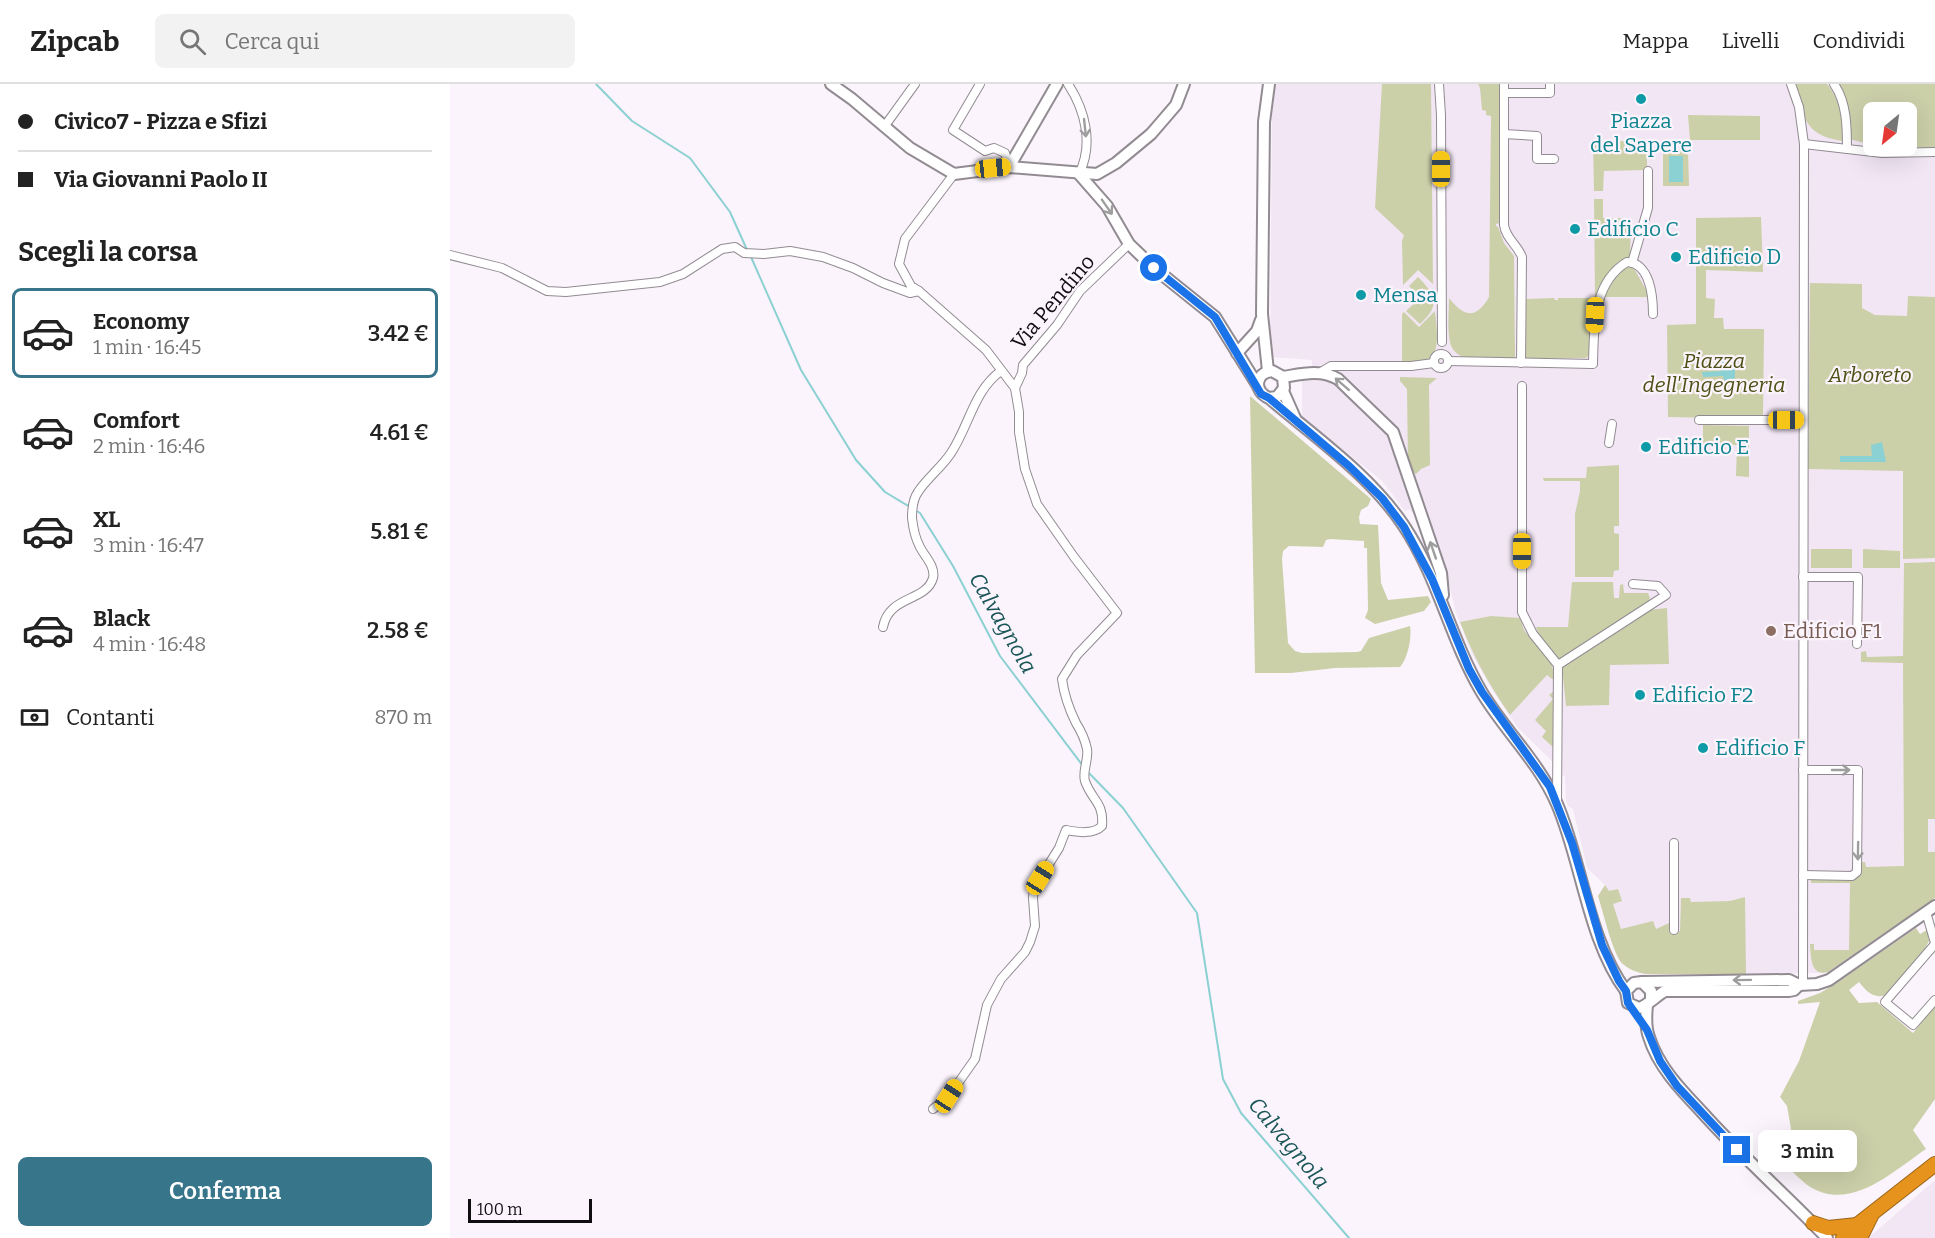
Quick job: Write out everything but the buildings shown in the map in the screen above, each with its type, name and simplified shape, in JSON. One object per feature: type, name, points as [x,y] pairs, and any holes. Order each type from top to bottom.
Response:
[{"type":"highway","points":[[1843,1238],[1858,1233],[1871,1215],[1932,1169]]},
{"type":"highway","points":[[1812,1223],[1858,1233]]},
{"type":"street","points":[[831,84],[910,147],[954,174],[1012,167],[1097,174],[1116,163],[1151,134],[1176,105],[1183,85]]},
{"type":"street","points":[[884,127],[915,84]]},
{"type":"street","points":[[980,84],[952,130],[985,151],[994,148],[1005,153],[1012,167]]},
{"type":"street","points":[[1012,167],[1057,84]]},
{"type":"street","points":[[1068,84],[1077,98],[1086,124],[1083,166],[1079,174]]},
{"type":"street","points":[[1268,371],[1262,314],[1264,122],[1269,84]]},
{"type":"street","points":[[1434,363],[1437,367],[1442,368],[1447,359],[1442,342],[1439,84]]},
{"type":"street","points":[[1504,84],[1504,225],[1506,234],[1518,247],[1521,257],[1521,363]]},
{"type":"street","points":[[1504,93],[1550,93],[1550,84]]},
{"type":"street","points":[[1791,84],[1799,107],[1804,144],[1801,985]]},
{"type":"street","points":[[1834,84],[1839,90],[1847,121],[1847,149]]},
{"type":"street","points":[[1504,135],[1537,136],[1537,159],[1554,159]]},
{"type":"street","points":[[1804,144],[1882,153],[1935,152]]},
{"type":"street","points":[[1632,263],[1648,208],[1648,171]]},
{"type":"street","points":[[933,1109],[949,1096],[975,1059],[987,1005],[1002,979],[1025,952],[1030,942],[1035,926],[1034,888],[1059,848],[1066,830],[1086,832],[1099,830],[1102,826],[1102,811],[1098,801],[1091,795],[1084,776],[1087,749],[1083,734],[1068,703],[1062,679],[1077,655],[1117,613],[1037,504],[1024,469],[1015,388],[975,339],[911,285],[899,264],[904,239],[954,174]]},
{"type":"street","points":[[1079,174],[1107,206],[1129,244],[1154,268],[1215,317],[1261,394],[1296,421],[1382,498],[1404,527],[1432,579],[1469,669],[1482,692],[1550,787],[1572,843],[1602,945],[1626,991],[1626,999],[1647,1030],[1660,1061],[1677,1086],[1735,1148],[1827,1238]]},
{"type":"street","name":"Via Pendino","points":[[1015,388],[1022,373],[1023,364],[1057,324],[1080,291],[1129,244]]},
{"type":"street","points":[[450,255],[502,268],[547,291],[566,292],[660,282],[683,273],[722,249],[735,247],[744,253],[790,251],[823,257],[910,294],[919,291]]},
{"type":"street","points":[[1437,355],[1442,354],[1447,359],[1593,364],[1595,315],[1605,285],[1626,262],[1632,263],[1642,272],[1650,285],[1653,293],[1653,314]]},
{"type":"street","points":[[1237,353],[1257,331],[1262,314]]},
{"type":"street","points":[[1434,363],[1442,342]]},
{"type":"street","points":[[1283,377],[1321,372],[1331,366],[1411,366],[1434,363]]},
{"type":"street","points":[[883,627],[890,609],[920,593],[929,585],[933,576],[931,565],[919,547],[914,532],[913,509],[917,492],[947,459],[959,441],[984,386],[1001,371]]},
{"type":"street","points":[[1258,387],[1261,375],[1268,371],[1276,372],[1283,377],[1285,384],[1283,391],[1277,397],[1269,398]]},
{"type":"street","points":[[1321,372],[1338,379],[1393,432],[1441,573],[1444,608]]},
{"type":"street","points":[[1522,386],[1522,612],[1533,634],[1558,665],[1557,803]]},
{"type":"street","points":[[1283,391],[1296,421]]},
{"type":"street","points":[[1699,420],[1803,420]]},
{"type":"street","points":[[1609,443],[1612,424]]},
{"type":"street","points":[[1803,577],[1858,578],[1857,644]]},
{"type":"street","points":[[1558,665],[1666,595],[1658,586],[1633,584]]},
{"type":"street","points":[[1803,770],[1857,770],[1858,855],[1857,872],[1852,876],[1803,875]]},
{"type":"street","points":[[1674,843],[1674,930]]},
{"type":"street","points":[[1626,991],[1631,985],[1640,982],[1789,980],[1801,985],[1816,984],[1829,980],[1930,909],[1935,943],[1886,1002],[1913,1025],[1935,1000]]},
{"type":"street","points":[[1612,966],[1651,990],[1647,1030]]},
{"type":"street","points":[[1631,1006],[1639,1008],[1665,991],[1789,991],[1801,985]]},
{"type":"shaded area","points":[[1276,84],[1935,84],[1935,897],[1824,973],[1645,974],[1621,963],[1598,896],[1605,885],[1587,868],[1573,809],[1566,801],[1565,776],[1561,775],[1562,764],[1554,763],[1518,728],[1491,688],[1472,654],[1456,613],[1441,552],[1434,536],[1409,509],[1405,511],[1382,481],[1302,416],[1302,377],[1312,373],[1312,360],[1270,357],[1272,115]]},
{"type":"shaded area","points":[[1935,1181],[1935,1238],[1868,1238],[1933,1182]]},
{"type":"green space","points":[[1382,84],[1431,84],[1433,284],[1418,270],[1403,285],[1402,241],[1404,235],[1375,208]]},
{"type":"green space","points":[[1478,84],[1500,84],[1500,223],[1496,226],[1504,243],[1514,256],[1515,358],[1477,360],[1468,358],[1453,350],[1449,337],[1449,298],[1460,309],[1470,313],[1479,310],[1489,297],[1491,116],[1486,115],[1486,111],[1482,110]]},
{"type":"green space","points":[[1794,84],[1827,84],[1835,96],[1840,111],[1843,126],[1842,141],[1819,134],[1812,129],[1804,115]]},
{"type":"green space","points":[[1839,84],[1935,84],[1935,148],[1917,147],[1917,102],[1863,102],[1863,142],[1851,139],[1849,109]]},
{"type":"green space","points":[[1688,115],[1760,116],[1760,140],[1690,140]]},
{"type":"green space","points":[[1593,141],[1647,141],[1647,170],[1604,171],[1603,191],[1594,191]]},
{"type":"green space","points":[[1663,149],[1688,150],[1689,186],[1663,186]]},
{"type":"green space","points":[[1594,199],[1603,199],[1603,218],[1631,218],[1630,257],[1611,274],[1595,296]]},
{"type":"green space","name":"Piazza dell'Ingegneria","points":[[1761,217],[1763,272],[1706,270],[1706,298],[1715,299],[1714,318],[1723,318],[1724,329],[1764,329],[1763,419],[1668,417],[1667,325],[1696,324],[1696,218]]},
{"type":"green space","points":[[1629,266],[1635,270],[1650,297],[1603,297],[1617,275]]},
{"type":"green space","points":[[1418,277],[1429,289],[1434,300],[1431,311],[1420,324],[1406,311],[1420,298],[1409,286]]},
{"type":"green space","name":"Arboreto","points":[[1810,283],[1862,284],[1862,308],[1875,315],[1907,316],[1908,296],[1935,297],[1935,558],[1903,559],[1903,471],[1808,469]]},
{"type":"green space","points":[[1554,298],[1558,300],[1558,298],[1593,298],[1591,353],[1586,358],[1526,358],[1526,299]]},
{"type":"green space","points":[[1435,311],[1437,338],[1432,357],[1424,362],[1402,362],[1402,314],[1404,312],[1419,327]]},
{"type":"green space","points":[[1400,377],[1437,378],[1429,385],[1430,465],[1416,474],[1408,468],[1407,389],[1400,381]]},
{"type":"green space","points":[[1250,396],[1371,499],[1368,506],[1361,510],[1360,524],[1378,525],[1381,583],[1388,600],[1428,596],[1431,602],[1424,611],[1375,624],[1365,618],[1368,610],[1367,548],[1364,548],[1364,541],[1330,539],[1326,540],[1323,547],[1289,546],[1283,551],[1282,559],[1288,643],[1295,651],[1302,653],[1357,652],[1361,651],[1369,638],[1410,626],[1409,647],[1400,667],[1255,673]]},
{"type":"green space","points":[[1703,425],[1749,426],[1749,477],[1736,476],[1737,445],[1703,444]]},
{"type":"green space","points":[[1619,465],[1619,526],[1614,526],[1614,533],[1619,534],[1619,570],[1614,571],[1613,577],[1575,577],[1575,514],[1580,481],[1544,481],[1543,478],[1586,478],[1587,467]]},
{"type":"green space","points":[[1811,549],[1852,549],[1852,568],[1811,568]]},
{"type":"green space","points":[[1863,549],[1900,551],[1900,568],[1863,568]]},
{"type":"green space","points":[[1935,562],[1935,819],[1928,819],[1928,852],[1935,852],[1935,898],[1828,972],[1822,973],[1815,969],[1810,944],[1814,944],[1814,950],[1849,950],[1850,883],[1811,883],[1811,878],[1851,878],[1860,862],[1865,862],[1866,867],[1904,866],[1903,663],[1861,662],[1861,652],[1866,651],[1867,657],[1903,656],[1904,563]]},
{"type":"green space","points":[[1572,582],[1613,582],[1614,598],[1619,598],[1620,585],[1623,584],[1624,593],[1648,593],[1650,598],[1648,603],[1560,661],[1541,640],[1536,627],[1568,627]]},
{"type":"green space","points":[[1667,608],[1669,664],[1610,665],[1609,705],[1566,706],[1562,667],[1648,610]]},
{"type":"green space","points":[[1491,616],[1520,618],[1524,630],[1552,665],[1555,679],[1547,675],[1510,715],[1482,670],[1460,622]]},
{"type":"green space","points":[[1555,690],[1555,749],[1542,737],[1546,731],[1535,720],[1553,699],[1549,695]]},
{"type":"green space","points":[[1605,885],[1609,891],[1618,889],[1622,901],[1613,904],[1621,929],[1653,921],[1656,929],[1669,923],[1671,934],[1680,931],[1681,898],[1690,898],[1691,902],[1730,901],[1745,897],[1746,974],[1645,974],[1628,968],[1616,952],[1598,896]]},
{"type":"green space","points":[[1916,928],[1920,934],[1927,930],[1929,941],[1923,952],[1887,995],[1871,994],[1859,982],[1849,990],[1859,1003],[1877,1002],[1913,1033],[1935,1006],[1935,1099],[1913,1130],[1926,1149],[1869,1187],[1853,1193],[1838,1195],[1822,1192],[1806,1184],[1776,1154],[1791,1129],[1787,1106],[1780,1097],[1799,1061],[1820,1002],[1798,1004],[1798,1001],[1820,993],[1838,982]]},
{"type":"water","points":[[1669,156],[1683,156],[1683,182],[1669,182]]},
{"type":"water","points":[[1720,361],[1728,361],[1735,369],[1735,378],[1726,387],[1723,376],[1703,377],[1702,372],[1722,371]]},
{"type":"water","points":[[1882,442],[1886,462],[1840,462],[1840,456],[1872,456],[1871,445]]},
{"type":"waterway","name":"Calvagnola","points":[[596,84],[632,121],[690,158],[730,212],[748,252]]},
{"type":"waterway","name":"Calvagnola","points":[[751,257],[801,370],[856,460],[885,492],[920,513],[953,566],[1000,656],[1083,766]]},
{"type":"waterway","name":"Calvagnola","points":[[1087,771],[1123,808],[1197,913],[1223,1079],[1241,1113],[1349,1238]]},
{"type":"place","name":"Piazza del Sapere","points":[[1641,99]]},
{"type":"place","name":"Edificio C","points":[[1575,229]]},
{"type":"place","name":"Edificio D","points":[[1676,257]]},
{"type":"place","name":"Mensa","points":[[1361,295]]},
{"type":"place","name":"Edificio E","points":[[1646,447]]},
{"type":"place","name":"Edificio F1","points":[[1771,631]]},
{"type":"place","name":"Edificio F2","points":[[1640,695]]},
{"type":"place","name":"Edificio F","points":[[1703,748]]},
{"type":"route","points":[[1154,268],[1215,317],[1261,394],[1269,398],[1349,466],[1382,498],[1404,527],[1432,579],[1469,669],[1498,716],[1550,787],[1572,843],[1602,945],[1626,991],[1628,1003],[1647,1030],[1660,1061],[1677,1086],[1737,1150]]}]
